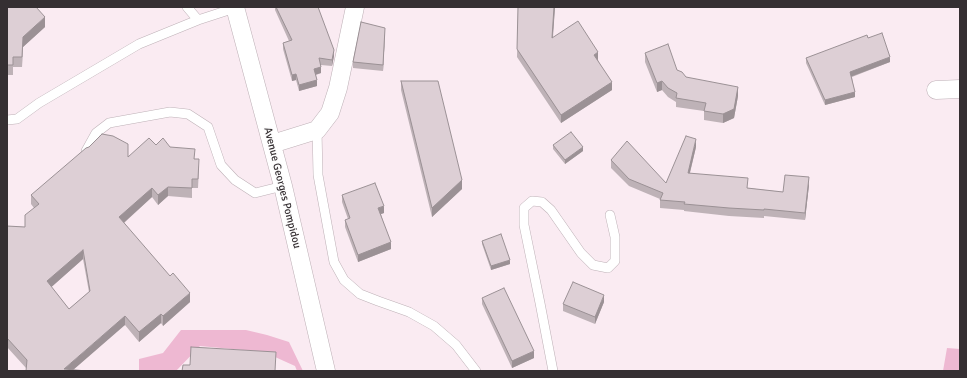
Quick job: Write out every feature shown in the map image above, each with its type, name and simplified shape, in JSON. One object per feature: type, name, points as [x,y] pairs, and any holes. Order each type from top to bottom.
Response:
[{"type":"street","name":"Avenue Georges Pompidou","points":[[235,7],[283,186],[326,371]]},
{"type":"street","points":[[272,144],[317,130],[330,113],[336,94],[355,7]]},
{"type":"street","points":[[936,90],[960,90]]},
{"type":"lane","points":[[187,7],[198,20]]},
{"type":"lane","points":[[7,120],[17,119],[39,103],[139,44],[235,7]]},
{"type":"lane","points":[[86,151],[96,133],[109,123],[170,112],[188,114],[208,127],[221,165],[235,180],[255,193],[283,186]]},
{"type":"lane","points":[[317,130],[318,175],[334,262],[344,280],[360,294],[409,312],[434,326],[456,345],[476,371]]},
{"type":"lane","points":[[553,371],[524,225],[524,208],[532,201],[542,202],[551,210],[581,253],[594,265],[608,268],[615,261],[615,238],[610,215]]},
{"type":"shaded area","points":[[181,330],[246,330],[289,342],[303,371],[297,371],[295,366],[264,352],[200,346],[176,371],[139,371],[139,359],[163,353]]},
{"type":"shaded area","points":[[947,348],[960,349],[960,371],[943,371]]},
{"type":"building","points":[[7,7],[36,7],[45,17],[23,37],[22,57],[13,57],[13,65],[7,65]]},
{"type":"building","points":[[276,7],[318,7],[334,50],[332,60],[319,58],[321,67],[314,69],[317,80],[299,85],[296,74],[292,75],[283,43],[292,40]]},
{"type":"building","points":[[518,7],[554,7],[552,38],[578,21],[598,52],[594,55],[612,82],[561,115],[517,49]]},
{"type":"building","points":[[361,22],[385,28],[383,65],[353,62]]},
{"type":"building","points":[[882,33],[890,57],[850,72],[855,92],[825,100],[806,58],[867,35],[868,38]]},
{"type":"building","points":[[668,44],[677,70],[682,72],[686,77],[738,87],[734,109],[723,114],[704,111],[706,103],[676,98],[677,93],[668,88],[662,81],[657,83],[645,53]]},
{"type":"building","points":[[401,81],[438,81],[462,180],[432,208]]},
{"type":"building","points":[[571,132],[583,147],[565,160],[553,145]]},
{"type":"building","points":[[102,134],[113,136],[128,144],[128,157],[149,138],[156,145],[163,138],[170,147],[195,149],[194,159],[199,159],[198,179],[192,179],[192,188],[168,187],[158,195],[152,188],[119,217],[170,276],[173,273],[190,293],[163,316],[161,314],[139,332],[125,316],[64,369],[87,371],[26,371],[27,360],[7,338],[7,226],[25,227],[25,215],[39,204],[31,195],[89,147]],"holes":[[[83,250],[90,291],[69,309],[47,281]]]},
{"type":"building","points":[[686,136],[696,139],[688,173],[748,178],[747,188],[783,192],[785,175],[809,177],[805,213],[684,204],[685,202],[660,200],[663,193],[629,179],[611,160],[627,141],[666,183]]},
{"type":"building","points":[[375,183],[384,206],[378,208],[391,242],[358,255],[345,220],[350,218],[342,195]]},
{"type":"building","points":[[501,234],[510,260],[491,266],[482,241]]},
{"type":"building","points":[[573,282],[604,295],[595,317],[563,304]]},
{"type":"building","points":[[504,288],[534,351],[512,361],[482,298]]},
{"type":"building","points":[[191,347],[276,352],[275,371],[182,371],[183,365],[190,365]]}]
